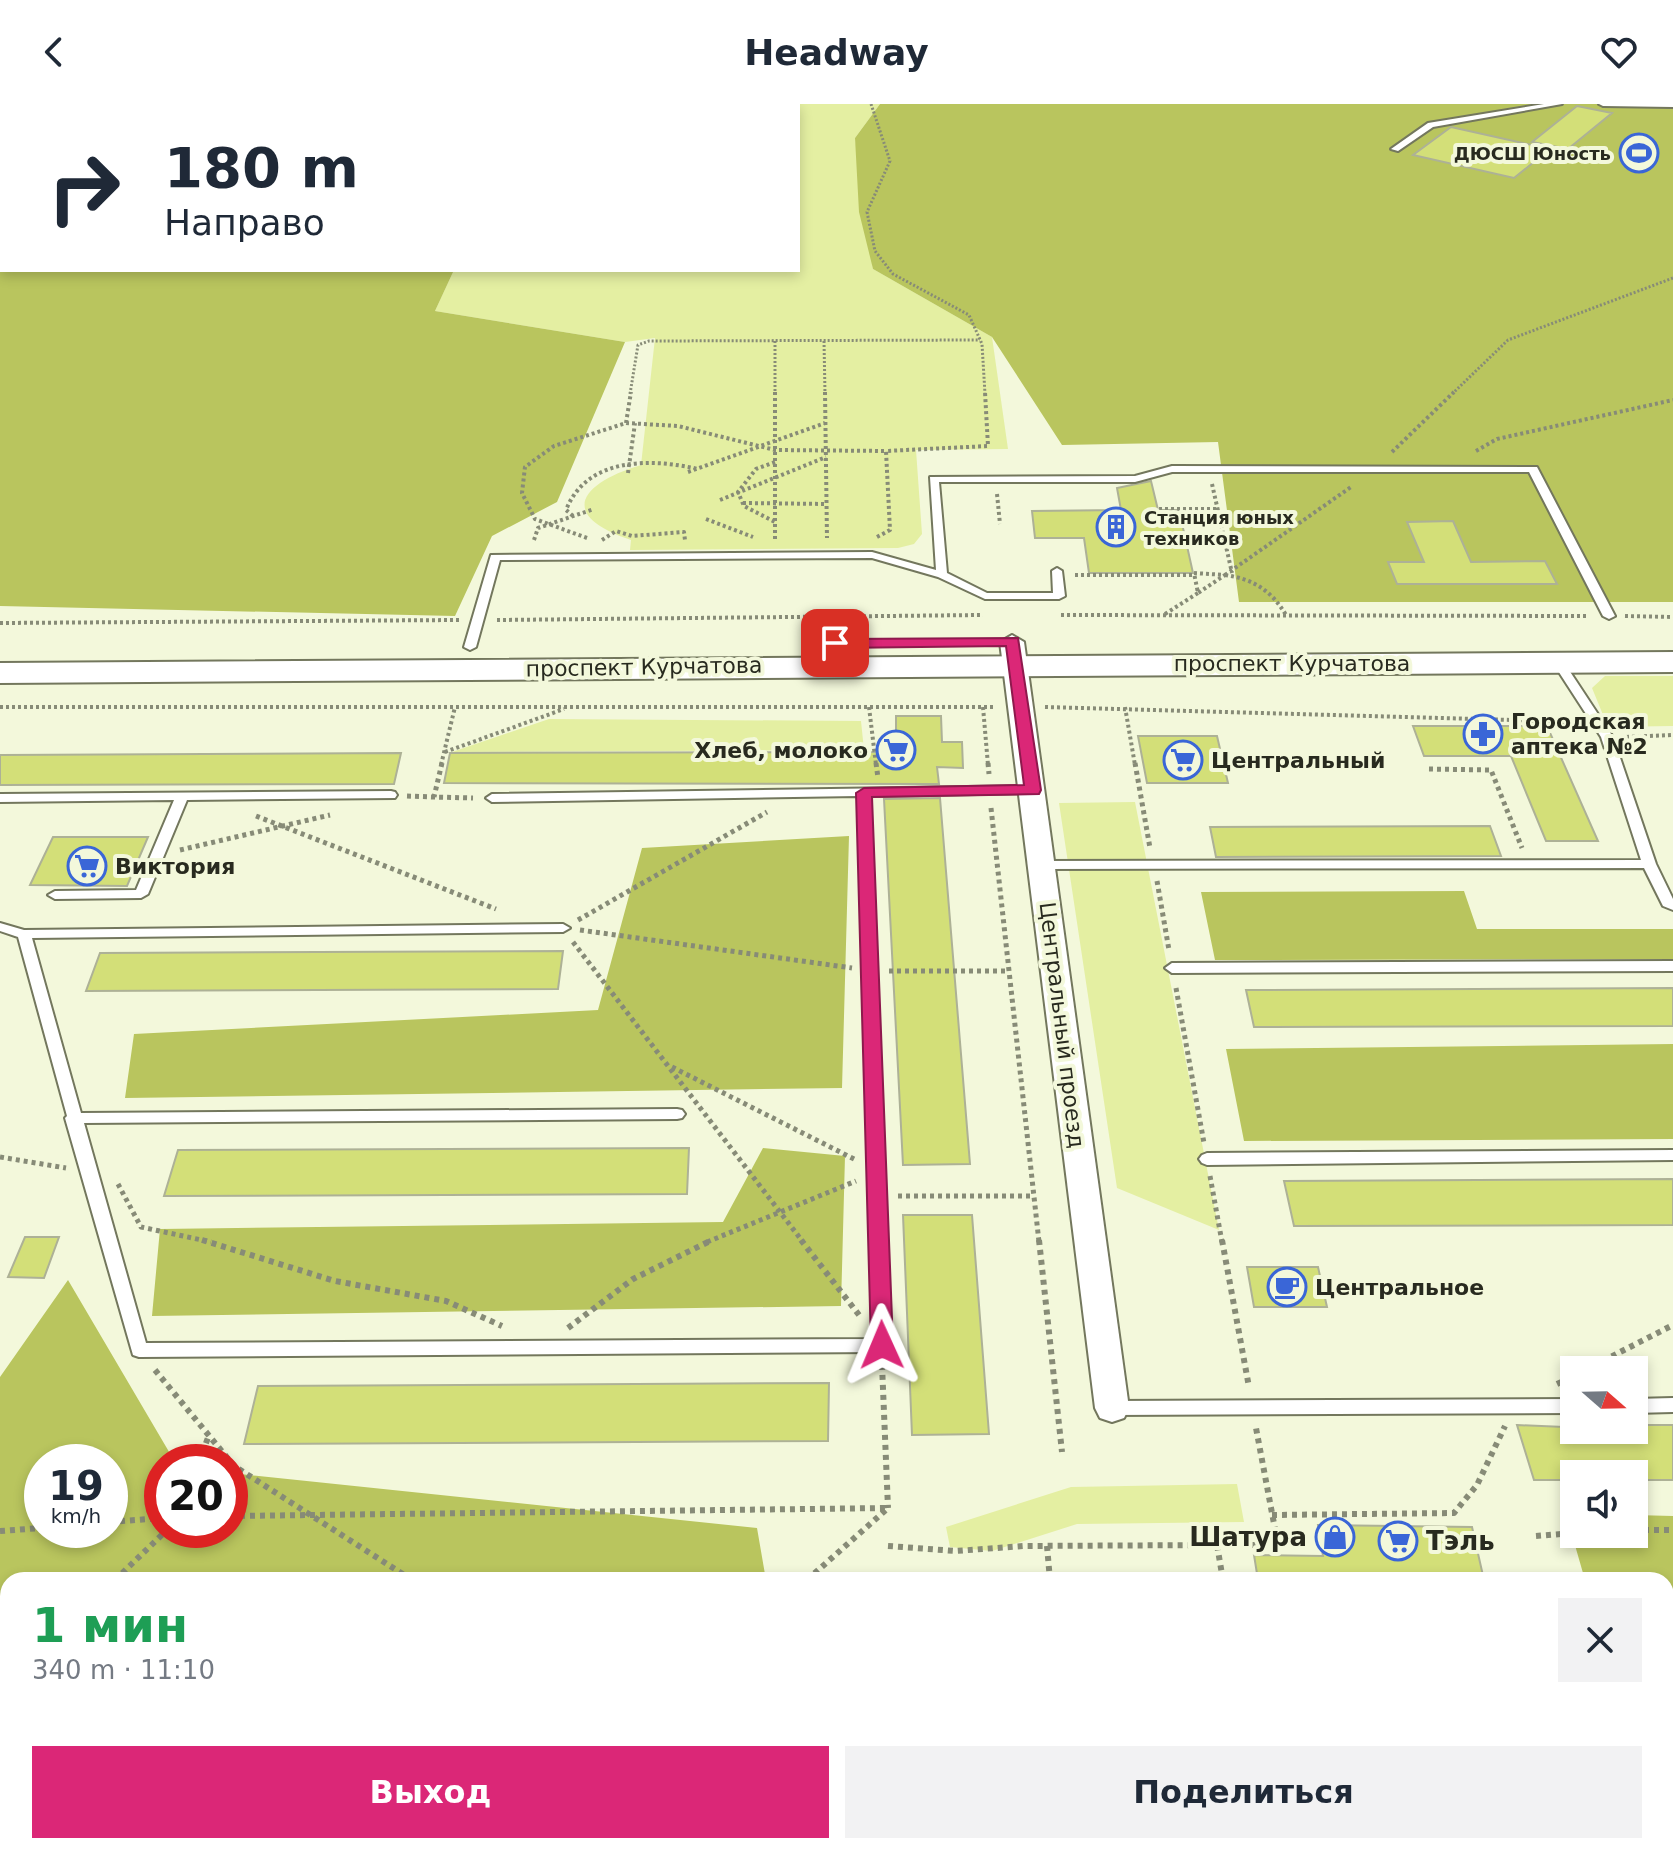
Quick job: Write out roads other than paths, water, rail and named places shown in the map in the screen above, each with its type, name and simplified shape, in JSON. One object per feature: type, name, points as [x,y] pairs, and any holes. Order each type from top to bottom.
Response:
[{"type":"main road","name":"проспект Курчатова","points":[[1,669],[473,633],[1014,653],[1559,663],[1673,662]]},
{"type":"main road","name":"проспект Курчатова","points":[[1,669],[1673,642]]},
{"type":"street","name":"Центральный проезд","points":[[1014,653],[1112,1408]]},
{"type":"lane","points":[[1395,149],[1431,125],[1558,104]]},
{"type":"lane","points":[[1603,104],[1673,105]]},
{"type":"lane","points":[[942,575],[934,479],[1135,479],[1172,469],[1533,469],[1609,616]]},
{"type":"lane","points":[[473,633],[495,557],[872,555],[942,575],[985,596],[1059,596],[1058,573]]},
{"type":"lane","points":[[1559,663],[1607,737],[1649,864],[1671,904]]},
{"type":"lane","points":[[492,798],[1033,790]]},
{"type":"lane","points":[[24,934],[87,1172],[139,1350],[882,1345],[871,971],[872,792]]},
{"type":"lane","points":[[0,798],[398,796]]},
{"type":"lane","points":[[55,895],[141,894],[182,797]]},
{"type":"lane","points":[[1042,865],[1649,864]]},
{"type":"lane","points":[[0,927],[24,934],[563,928]]},
{"type":"lane","points":[[1172,968],[1673,966]]},
{"type":"lane","points":[[73,1118],[677,1114]]},
{"type":"lane","points":[[1207,1159],[1673,1155]]},
{"type":"lane","points":[[1648,1406],[1673,1405]]},
{"type":"lane","points":[[1112,1408],[1560,1406]]},
{"type":"place","name":"ДЮСШ Юность","points":[[1639,153]]},
{"type":"place","name":"Станция юных техников","points":[[1116,527]]},
{"type":"place","name":"Городская аптека №2","points":[[1483,734]]},
{"type":"place","name":"Хлеб, молоко","points":[[896,750]]},
{"type":"place","name":"Центральный","points":[[1183,760]]},
{"type":"place","name":"Виктория","points":[[87,866]]},
{"type":"place","name":"Центральное","points":[[1287,1287]]},
{"type":"place","name":"Шатура","points":[[1335,1537]]},
{"type":"place","name":"Тэль","points":[[1398,1541]]}]
